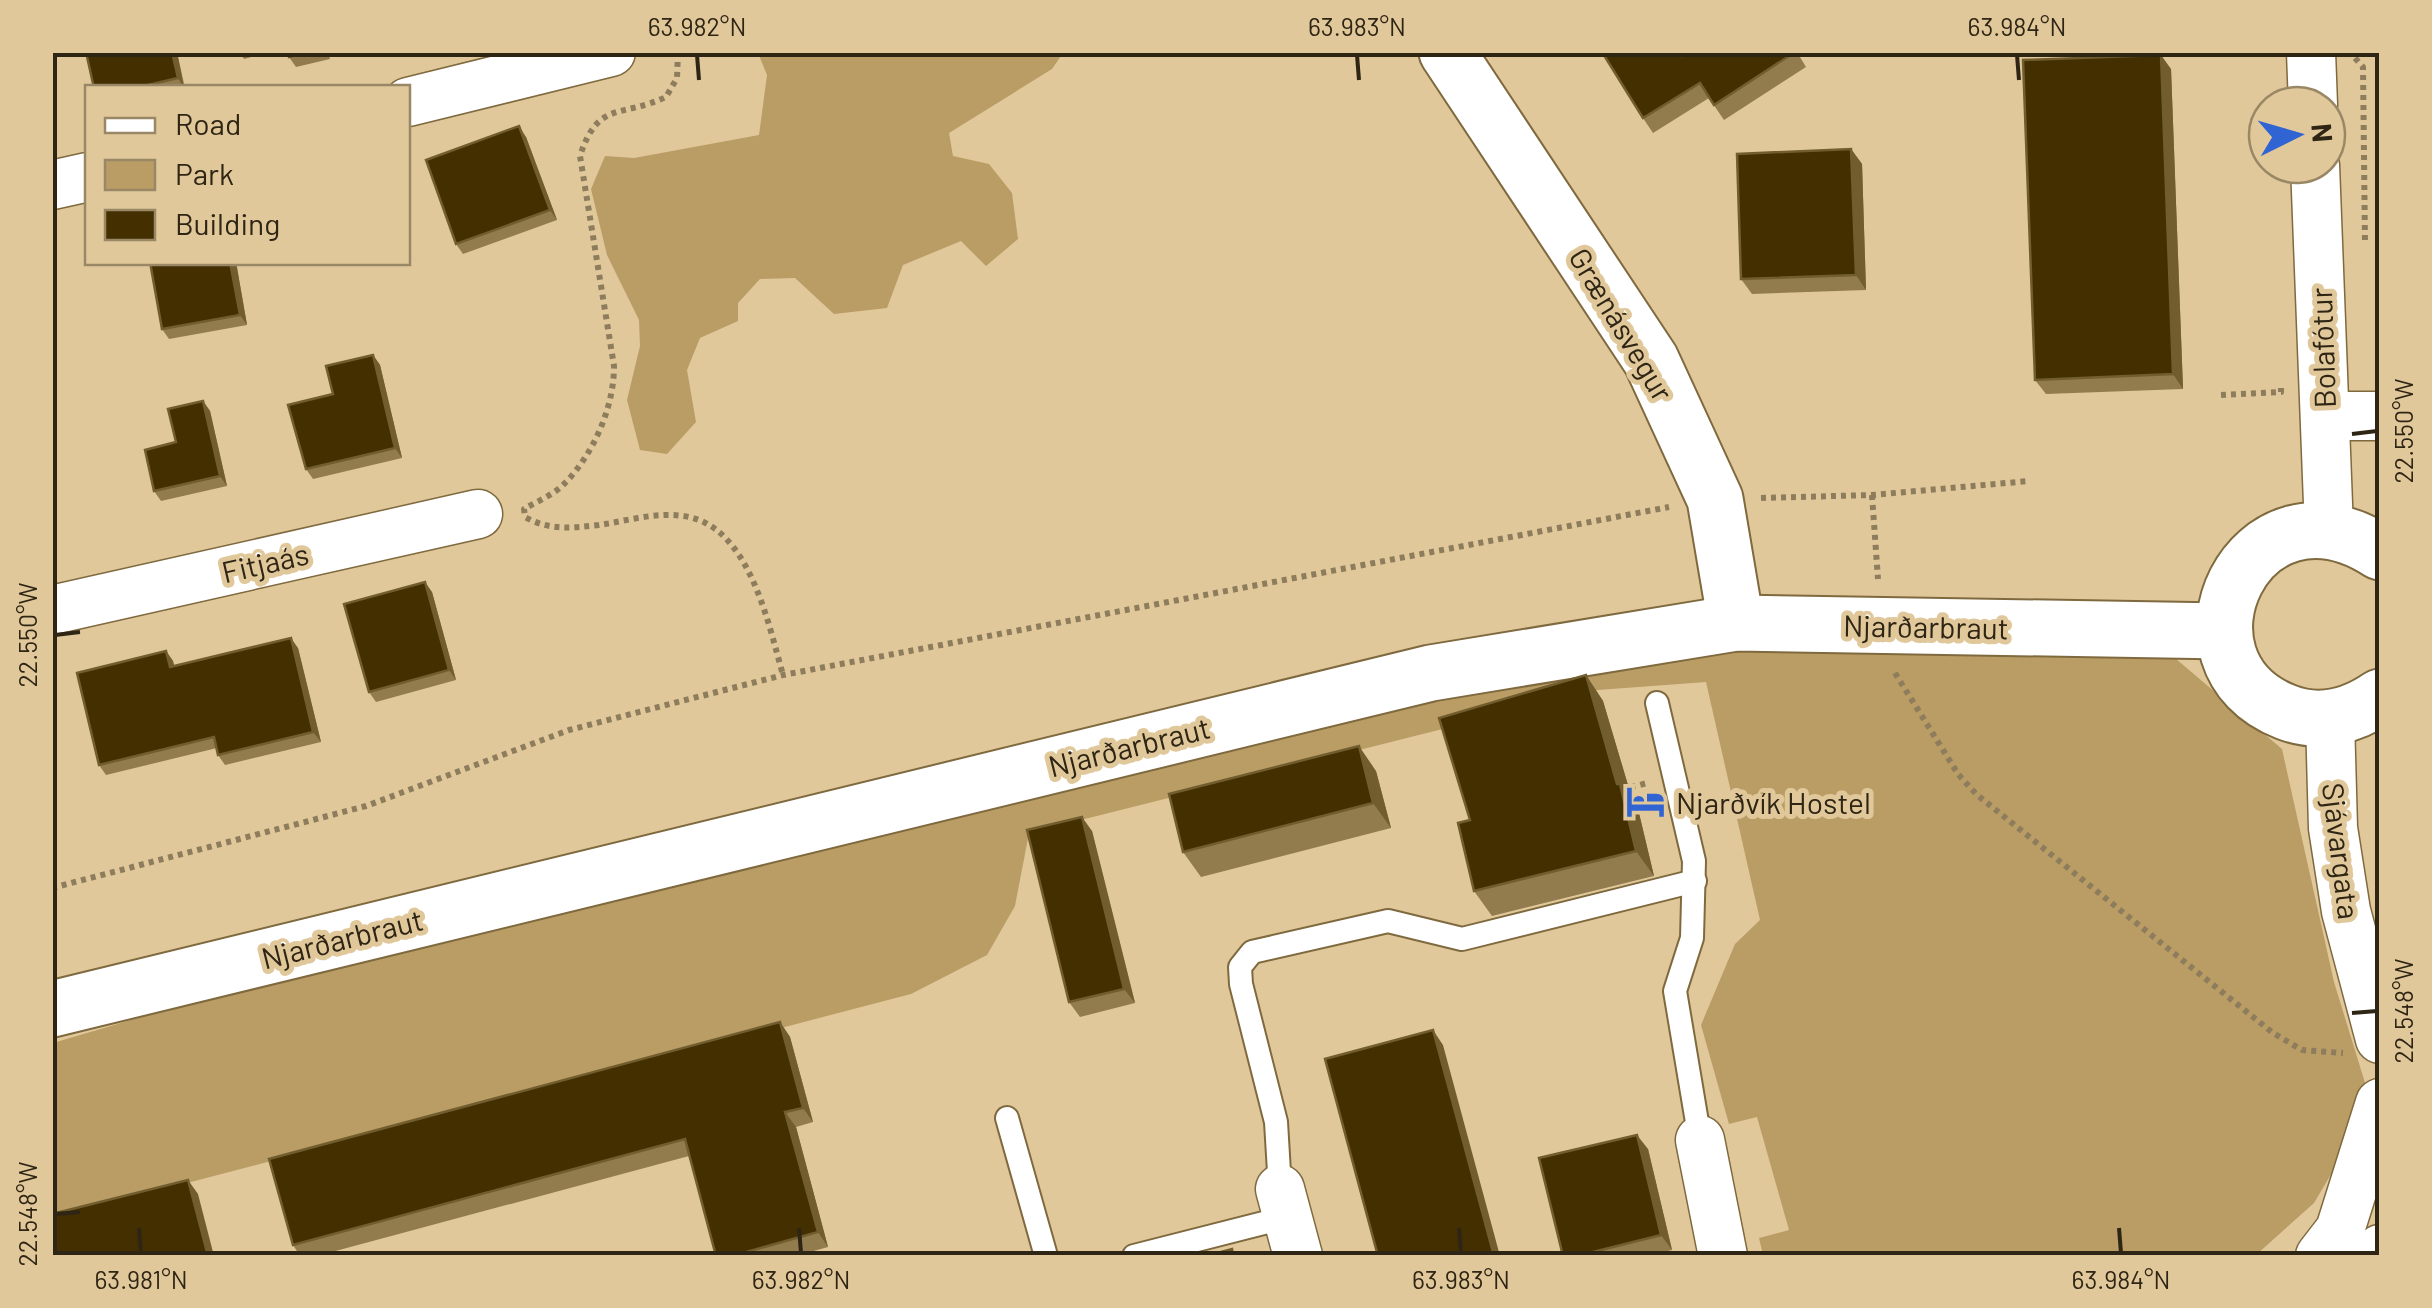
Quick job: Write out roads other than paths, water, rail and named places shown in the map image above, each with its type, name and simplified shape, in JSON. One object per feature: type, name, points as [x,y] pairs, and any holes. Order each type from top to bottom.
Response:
[{"type":"main road","name":"Grænásvegur","points":[[1446,52],[1650,360],[1715,499],[1736,623]]},
{"type":"main road","points":[[2380,552],[2357,538],[2329,530],[2302,531],[2276,540],[2253,556],[2236,578],[2226,604],[2224,632],[2231,661],[2248,687],[2271,706],[2300,718],[2330,719],[2355,712],[2380,698]]},
{"type":"main road","name":"Njarðarbraut","points":[[52,1009],[1431,673],[1736,623],[2224,632]]},
{"type":"street","points":[[410,102],[611,52]]},
{"type":"street","points":[[2311,52],[2312,85]]},
{"type":"street","points":[[52,185],[85,178]]},
{"type":"street","name":"Bolafótur","points":[[2316,185],[2329,530]]},
{"type":"street","points":[[2325,416],[2380,416]]},
{"type":"street","name":"Fitjaás","points":[[52,610],[478,514]]},
{"type":"street","name":"Sjávargata","points":[[2330,719],[2336,844],[2346,911],[2379,1038]]},
{"type":"street","points":[[2358,1239],[2380,1103]]},
{"type":"street","points":[[1700,1140],[1723,1256]]},
{"type":"lane","points":[[1658,702],[1696,881],[1692,938],[1675,991],[1700,1140]]},
{"type":"lane","points":[[1134,1256],[1288,1220],[1276,1122],[1240,984],[1240,968],[1252,952],[1388,922],[1462,939],[1696,881]]},
{"type":"lane","points":[[1008,1118],[1046,1256]]},
{"type":"place","name":"Njarðvík Hostel","points":[[1646,802]]}]
